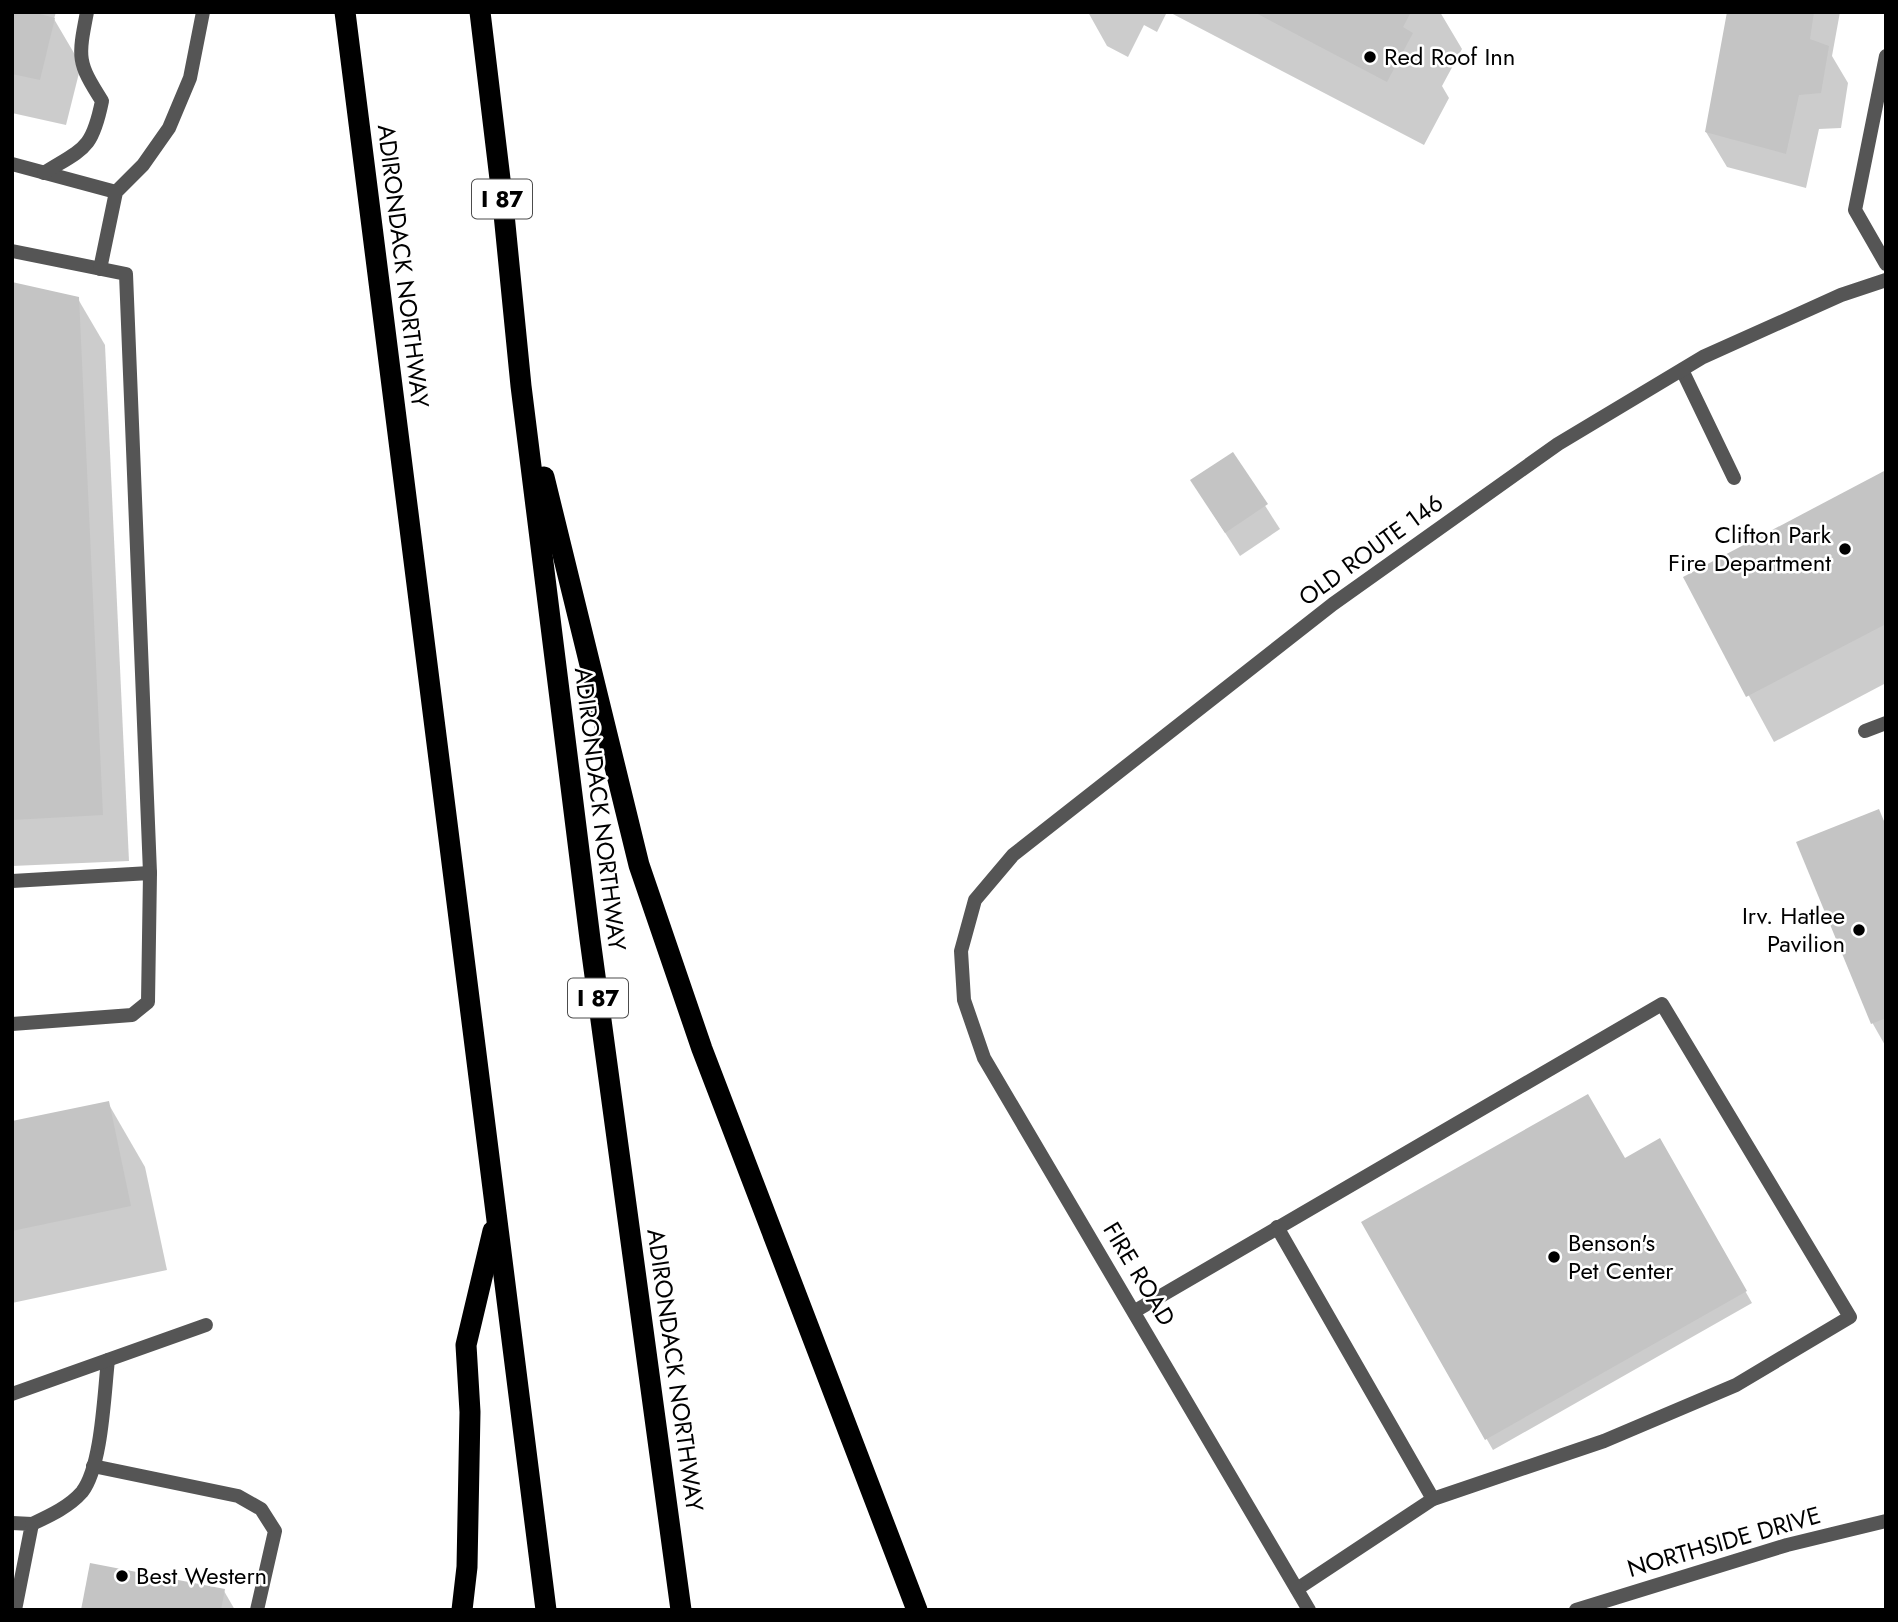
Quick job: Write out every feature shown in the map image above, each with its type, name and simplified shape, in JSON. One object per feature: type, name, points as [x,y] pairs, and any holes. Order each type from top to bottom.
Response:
[{"type":"highway","name":"ADIRONDACK NORTHWAY","points":[[345,12],[546,1610]]},
{"type":"highway","name":"ADIRONDACK NORTHWAY","points":[[480,12],[521,386],[590,939],[681,1610]]},
{"type":"highway","points":[[521,386],[639,865],[707,1062],[917,1610]]},
{"type":"highway","points":[[462,1610],[467,1567],[470,1438],[466,1345],[496,1219]]},
{"type":"street","points":[[44,173],[85,148],[97,129],[102,101],[87,77],[79,53],[86,12]]},
{"type":"street","points":[[100,269],[116,192],[143,165],[169,128],[190,78],[203,12]]},
{"type":"street","points":[[1886,56],[1855,210],[1886,264]]},
{"type":"street","points":[[12,164],[116,192]]},
{"type":"street","points":[[12,251],[126,274],[150,873],[148,1002],[132,1015],[12,1024]]},
{"type":"street","name":"OLD ROUTE 146","points":[[961,951],[975,900],[1013,855],[1333,604],[1558,444],[1703,357],[1841,295],[1886,280]]},
{"type":"street","points":[[1682,370],[1734,478]]},
{"type":"street","points":[[1865,731],[1886,723]]},
{"type":"street","points":[[12,881],[150,873]]},
{"type":"street","name":"FIRE ROAD","points":[[961,951],[964,1000],[984,1058],[1310,1610]]},
{"type":"street","points":[[1135,1311],[1662,1004],[1850,1317],[1736,1385],[1604,1441],[1433,1499],[1297,1589]]},
{"type":"street","points":[[1277,1227],[1433,1499]]},
{"type":"street","points":[[12,1394],[206,1325]]},
{"type":"street","points":[[12,1523],[32,1524],[59,1511],[82,1492],[97,1448],[108,1360]]},
{"type":"street","points":[[93,1466],[238,1496],[261,1509],[275,1531],[257,1610]]},
{"type":"street","name":"NORTHSIDE DRIVE","points":[[1576,1610],[1787,1545],[1886,1521]]},
{"type":"street","points":[[15,1610],[32,1524]]},
{"type":"building","points":[[12,12],[32,12],[55,18],[40,80],[12,74]]},
{"type":"building","name":"Red Roof Inn","points":[[1254,12],[1411,12],[1403,27],[1413,33],[1387,82]]},
{"type":"building","points":[[1727,12],[1814,12],[1810,39],[1829,46],[1821,93],[1799,95],[1786,154],[1705,132]]},
{"type":"building","points":[[12,282],[79,297],[103,815],[12,820]]},
{"type":"building","points":[[1233,452],[1268,504],[1225,533],[1190,480]]},
{"type":"building","points":[[1886,470],[1886,624],[1746,697],[1683,577]]},
{"type":"building","name":"Irv. Hatlee Pavilion","points":[[1879,809],[1886,826],[1886,1018],[1871,1024],[1796,842]]},
{"type":"building","name":"Benson's Pet Center","points":[[1588,1094],[1625,1158],[1660,1138],[1747,1291],[1485,1440],[1361,1222]]},
{"type":"building","points":[[109,1101],[131,1206],[12,1231],[12,1121]]},
{"type":"building","name":"Best Western","points":[[90,1563],[225,1589],[221,1610],[81,1610]]},
{"type":"place","name":"Red Roof Inn","points":[[1370,57]]},
{"type":"place","name":"Clifton Park Fire Department","points":[[1845,549]]},
{"type":"place","name":"Irv. Hatlee Pavilion","points":[[1859,930]]},
{"type":"place","name":"Benson's Pet Center","points":[[1554,1257]]},
{"type":"place","name":"Best Western","points":[[122,1576]]}]
